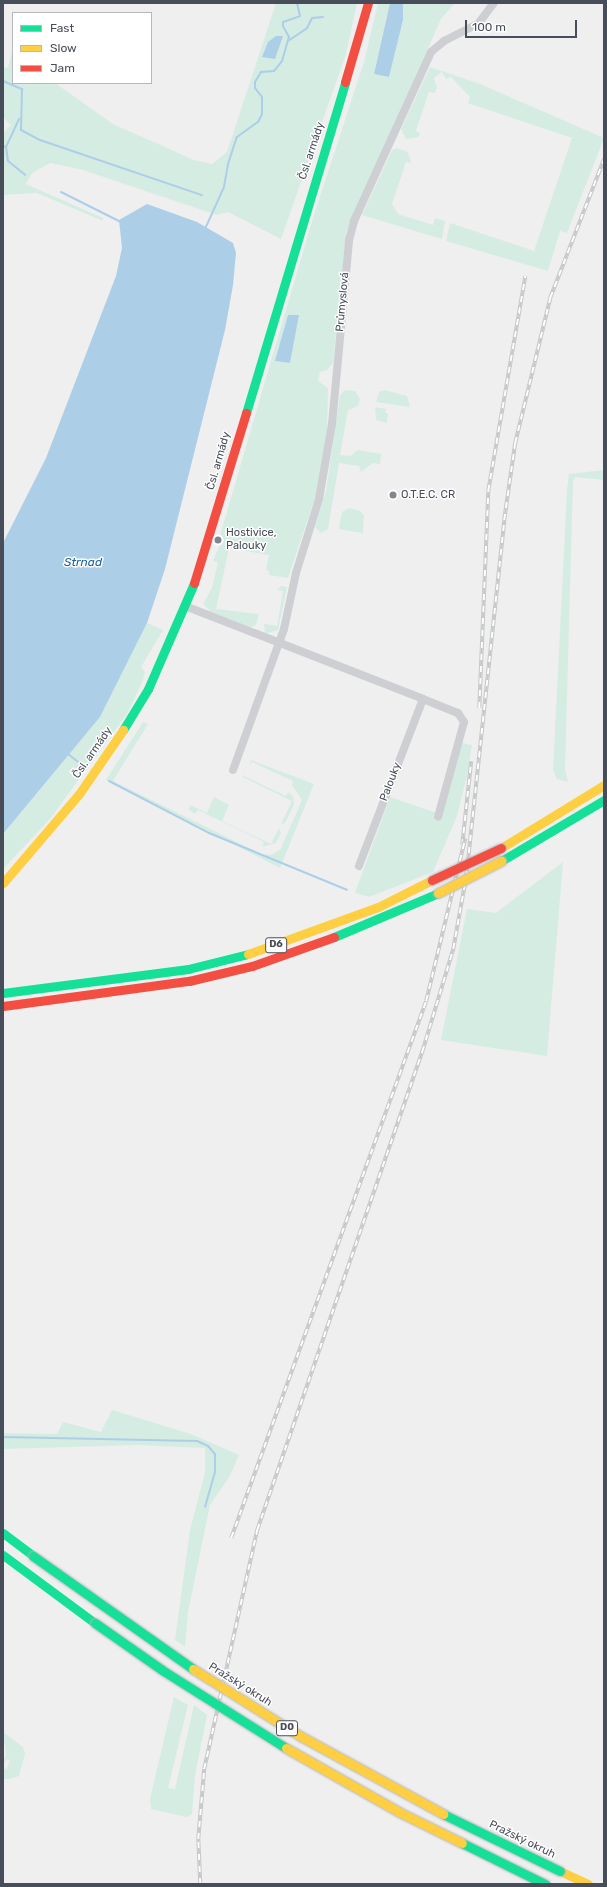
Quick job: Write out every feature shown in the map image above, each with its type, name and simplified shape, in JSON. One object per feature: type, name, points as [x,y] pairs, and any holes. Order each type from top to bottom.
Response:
[{"type":"main road","name":"Čsl. armády","points":[[3,883],[78,794],[117,740],[148,689],[185,606],[218,506],[291,255],[347,80],[368,3]]},
{"type":"main road","name":"D6","points":[[3,993],[188,969],[248,954],[378,907],[501,848],[604,785]]},
{"type":"main road","name":"D6","points":[[3,1006],[189,981],[252,966],[317,944],[438,893],[501,861],[604,800]]},
{"type":"main road","name":"Pražský okruh","points":[[3,1533],[168,1653],[267,1716],[407,1796],[588,1884]]},
{"type":"main road","name":"D0","points":[[3,1555],[131,1649],[261,1734],[399,1812],[545,1884]]},
{"type":"street","name":"Průmyslová","points":[[279,644],[296,573],[319,499],[332,424],[349,240],[354,221],[431,52],[444,41],[478,24],[494,3]]},
{"type":"street","points":[[185,606],[458,713],[464,722],[438,817]]},
{"type":"street","points":[[233,770],[279,644]]},
{"type":"street","name":"Palouky","points":[[359,866],[423,699]]},
{"type":"green space","points":[[276,3],[357,3],[346,54],[281,239],[228,212],[217,215],[80,169],[50,163],[32,173],[26,184],[103,218],[103,221],[37,193],[3,195],[3,133],[11,125],[3,117],[3,67],[8,68],[12,51],[12,84],[56,84],[113,124],[194,160],[212,164],[227,152]]},
{"type":"green space","points":[[378,3],[390,3],[374,74],[389,77],[403,20],[403,3],[455,3],[441,19],[346,232],[333,363],[327,370],[320,372],[318,381],[328,388],[327,431],[316,495],[288,578],[269,575],[269,571],[266,570],[269,555],[229,548],[216,609],[259,614],[256,625],[249,628],[211,612],[203,604],[212,588],[218,562],[213,561],[222,540],[219,539],[312,221],[364,62]],"holes":[[[288,315],[299,315],[290,363],[276,361]]]},
{"type":"green space","points":[[430,67],[480,84],[604,138],[567,233],[560,231],[548,271],[446,241],[450,223],[534,251],[572,138],[468,103],[470,97],[451,77],[446,79],[442,72],[434,78],[437,88],[435,93],[429,92],[416,131],[420,133],[418,137],[406,139],[401,129]]},
{"type":"green space","points":[[397,148],[408,152],[411,163],[406,162],[392,204],[398,214],[433,225],[435,218],[445,221],[442,239],[362,215],[392,150]]},
{"type":"green space","points":[[345,390],[355,391],[360,399],[358,406],[348,410],[340,455],[351,456],[357,450],[381,454],[380,464],[373,463],[361,472],[359,466],[339,463],[328,529],[321,533],[315,527],[326,491],[340,395]]},
{"type":"green space","points":[[385,390],[407,396],[410,407],[376,402],[379,392]]},
{"type":"green space","points":[[375,407],[386,409],[385,413],[388,413],[387,423],[376,420]]},
{"type":"green space","points":[[604,470],[604,480],[575,477],[573,482],[565,769],[568,782],[557,779],[553,770],[567,491],[569,474]]},
{"type":"green space","points":[[349,508],[360,511],[364,515],[363,533],[339,529],[342,512]]},
{"type":"green space","points":[[281,586],[287,587],[278,630],[265,634],[264,624],[277,626],[283,591],[277,590]]},
{"type":"green space","points":[[147,623],[163,630],[141,667],[145,672],[143,680],[127,714],[50,819],[3,869],[3,834],[100,717]]},
{"type":"green space","points":[[143,722],[148,724],[113,781],[261,854],[271,855],[280,850],[302,800],[292,785],[293,781],[252,762],[249,766],[251,760],[314,784],[280,868],[106,780]]},
{"type":"green space","points":[[462,743],[472,745],[467,776],[457,816],[433,872],[369,897],[355,893],[390,797],[440,814]]},
{"type":"green space","points":[[246,771],[244,776],[286,796],[288,792],[293,796],[294,805],[285,823],[281,824],[292,801],[243,777]]},
{"type":"green space","points":[[214,797],[229,805],[222,821],[271,844],[279,828],[281,833],[276,843],[262,847],[264,842],[198,810],[195,814],[189,810],[190,805],[207,813]]},
{"type":"green space","points":[[563,862],[547,1056],[441,1040],[467,909],[496,913]]},
{"type":"green space","points":[[112,1410],[191,1434],[239,1455],[230,1476],[210,1505],[188,1612],[185,1647],[175,1640],[190,1530],[205,1472],[205,1448],[137,1445],[3,1449],[3,1433],[57,1434],[63,1422],[101,1432]]},
{"type":"green space","points":[[174,1697],[188,1705],[168,1788],[175,1789],[194,1705],[207,1715],[195,1775],[192,1814],[187,1817],[151,1809],[150,1799]]},
{"type":"green space","points":[[3,1732],[23,1747],[25,1754],[19,1776],[10,1779],[3,1779],[3,1768],[7,1769],[10,1760],[7,1759],[3,1763],[6,1755]]},
{"type":"water","points":[[390,3],[403,3],[403,20],[389,77],[374,74]]},
{"type":"water","points":[[276,36],[283,36],[275,59],[262,57],[268,42]]},
{"type":"water","name":"Strnad","points":[[147,204],[197,222],[233,243],[236,253],[233,285],[225,330],[165,569],[147,623],[100,717],[3,834],[3,543],[46,458],[116,276],[122,248],[119,220]]},
{"type":"water","points":[[288,315],[299,315],[290,363],[275,361]]},
{"type":"waterway","points":[[205,229],[224,187],[228,164],[237,137],[258,122],[262,114],[262,97],[255,88],[255,82],[261,72],[274,71],[282,61],[289,37],[283,26],[283,22],[300,16],[297,3]]},
{"type":"waterway","points":[[288,41],[307,28],[312,18],[323,17]]},
{"type":"waterway","points":[[3,81],[22,89],[21,130],[40,140],[202,195]]},
{"type":"waterway","points":[[6,147],[19,119]]},
{"type":"waterway","points":[[3,146],[6,147],[8,161],[25,175]]},
{"type":"waterway","points":[[61,192],[121,222]]},
{"type":"waterway","points":[[68,754],[86,768]]},
{"type":"waterway","points":[[109,781],[209,833],[347,890]]},
{"type":"waterway","points":[[3,1437],[197,1441],[208,1446],[215,1454],[215,1472],[205,1507]]},
{"type":"railway","points":[[200,1884],[198,1839],[204,1769],[257,1530],[422,1052],[453,949],[466,877],[504,520],[515,443],[550,298],[604,159]]},
{"type":"railway","points":[[479,708],[488,491],[525,276]]},
{"type":"railway","points":[[462,845],[471,761]]},
{"type":"railway","points":[[231,1538],[426,1001],[465,839]]},
{"type":"traffic: fast","points":[[246,413],[345,82]]},
{"type":"traffic: fast","points":[[123,730],[148,689],[194,583]]},
{"type":"traffic: fast","points":[[501,861],[604,800]]},
{"type":"traffic: fast","points":[[334,937],[438,893]]},
{"type":"traffic: fast","points":[[3,993],[188,969],[248,954]]},
{"type":"traffic: fast","points":[[3,1533],[33,1556]]},
{"type":"traffic: fast","points":[[3,1555],[95,1623]]},
{"type":"traffic: fast","points":[[33,1556],[193,1669]]},
{"type":"traffic: fast","points":[[95,1623],[162,1670],[286,1748]]},
{"type":"traffic: fast","points":[[443,1814],[560,1871]]},
{"type":"traffic: fast","points":[[462,1843],[545,1884]]},
{"type":"traffic: slow","points":[[3,883],[79,794],[123,730]]},
{"type":"traffic: slow","points":[[501,848],[604,785]]},
{"type":"traffic: slow","points":[[438,893],[501,861]]},
{"type":"traffic: slow","points":[[248,954],[378,907],[432,880]]},
{"type":"traffic: slow","points":[[193,1669],[302,1737],[443,1814]]},
{"type":"traffic: slow","points":[[286,1748],[399,1812],[462,1843]]},
{"type":"traffic: slow","points":[[560,1871],[588,1884]]},
{"type":"traffic: jam","points":[[345,82],[368,3]]},
{"type":"traffic: jam","points":[[194,583],[246,413]]},
{"type":"traffic: jam","points":[[432,880],[501,848]]},
{"type":"traffic: jam","points":[[3,1006],[189,981],[252,966],[334,937]]},
{"type":"place","name":"O.T.E.C. CR","points":[[393,495]]},
{"type":"place","name":"Hostivice, Palouky","points":[[218,540]]}]
